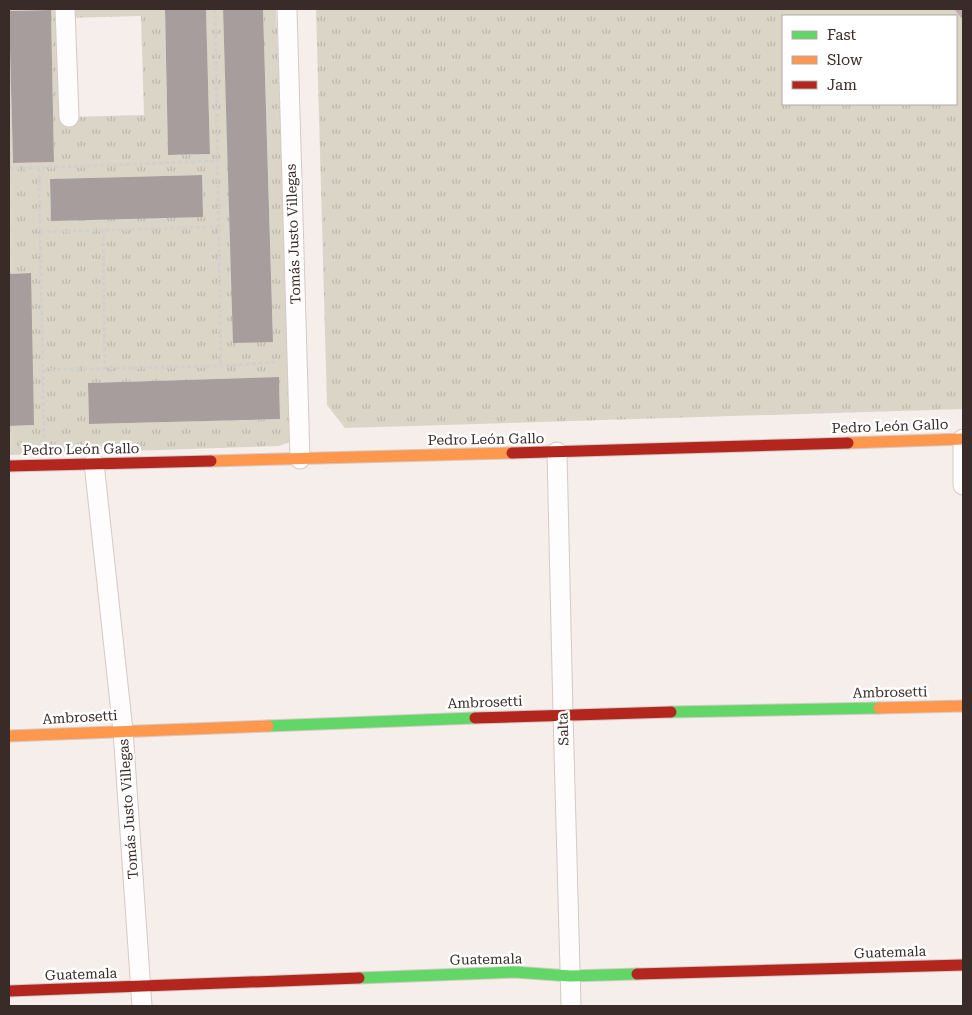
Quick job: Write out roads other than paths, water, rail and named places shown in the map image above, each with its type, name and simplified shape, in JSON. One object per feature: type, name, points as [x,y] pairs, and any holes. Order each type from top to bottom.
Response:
[{"type":"street","points":[[65,9],[69,117]]},
{"type":"street","name":"Tomás Justo Villegas","points":[[287,9],[300,459]]},
{"type":"street","points":[[963,439],[963,485]]},
{"type":"street","name":"Pedro León Gallo","points":[[9,466],[557,452],[963,439]]},
{"type":"street","name":"Salta","points":[[557,452],[562,714],[571,1006]]},
{"type":"street","name":"Tomás Justo Villegas","points":[[94,464],[122,730],[142,1006]]},
{"type":"street","name":"Ambrosetti","points":[[9,736],[122,730],[562,714],[963,706]]},
{"type":"street","name":"Guatemala","points":[[9,991],[140,988],[514,972],[570,976],[963,965]]},
{"type":"waterway","points":[[958,9],[963,15]]}]
